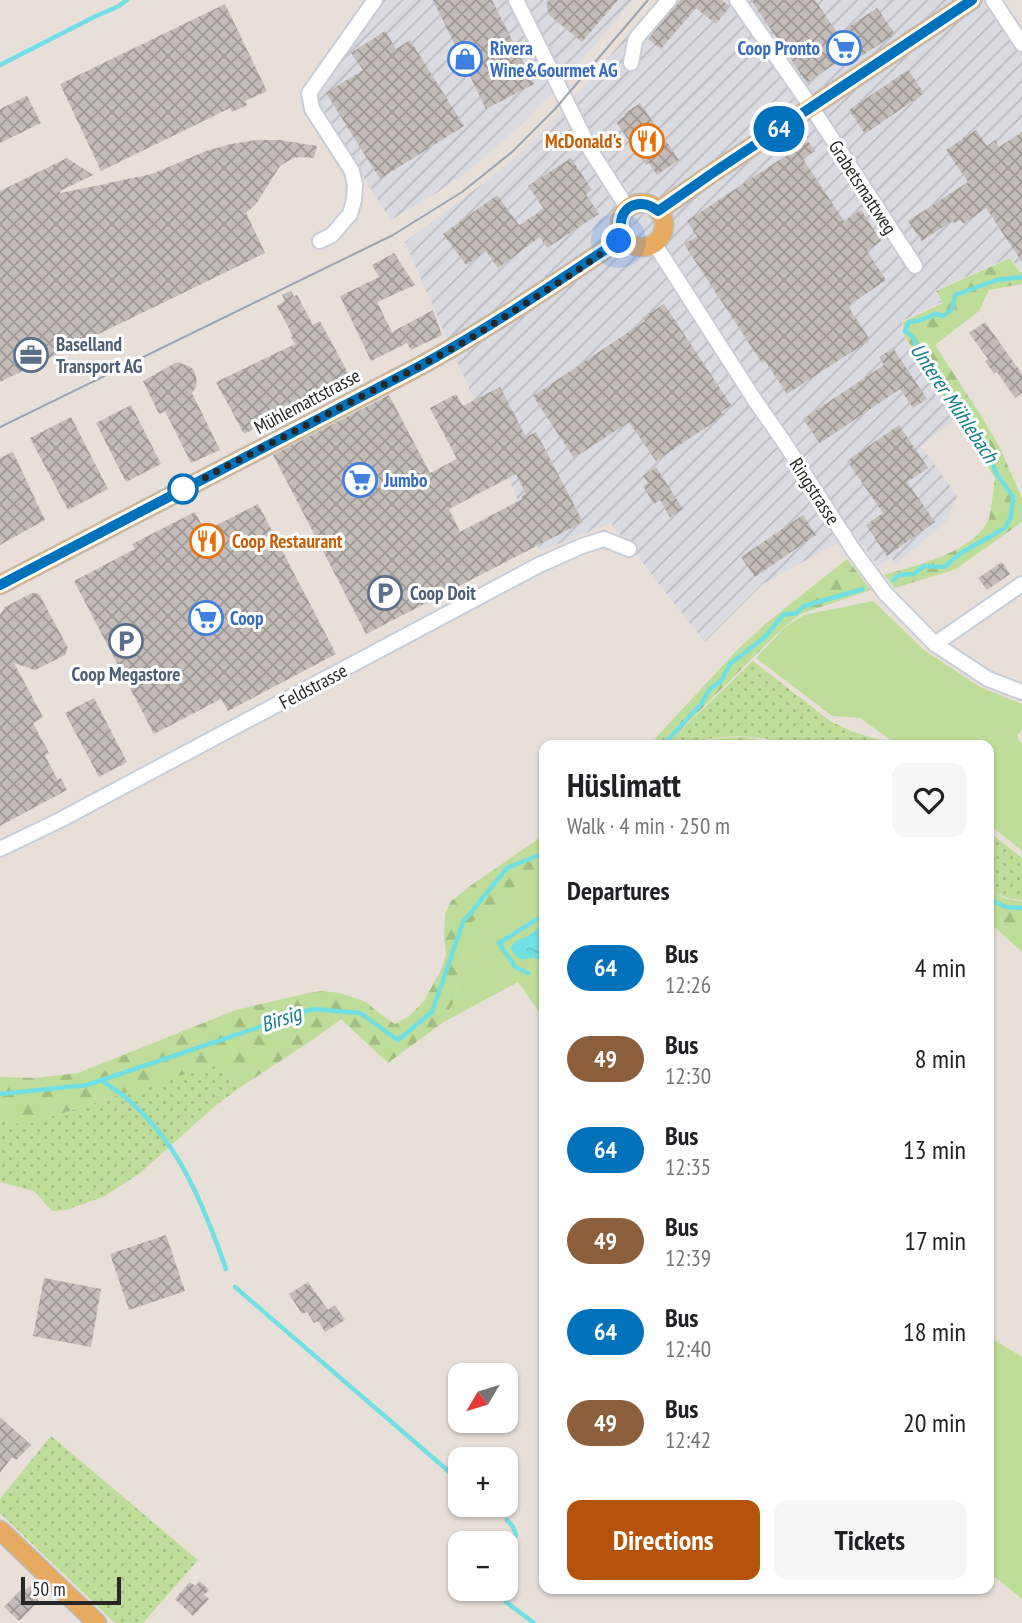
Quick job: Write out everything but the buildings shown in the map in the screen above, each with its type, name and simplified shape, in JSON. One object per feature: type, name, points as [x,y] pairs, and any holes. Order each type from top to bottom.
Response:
[{"type":"main road","points":[[658,211],[972,0]]},
{"type":"main road","points":[[649,204],[658,211],[664,224],[660,238],[654,243],[638,247],[624,237],[620,225],[624,213],[633,205],[649,204]]},
{"type":"main road","name":"Mühlemattstrasse","points":[[0,585],[471,338],[624,237]]},
{"type":"main road","points":[[0,1530],[97,1623]]},
{"type":"street","points":[[320,241],[332,235],[350,214],[355,185],[352,171],[312,109],[309,93],[375,0]]},
{"type":"street","points":[[516,0],[591,151],[628,209]]},
{"type":"street","points":[[631,63],[635,41],[668,0]]},
{"type":"street","name":"Grabetsmattweg","points":[[737,0],[915,266]]},
{"type":"street","points":[[993,0],[1022,44]]},
{"type":"street","name":"Ringstrasse","points":[[654,243],[755,402],[885,593],[935,645],[988,679],[1022,692]]},
{"type":"street","name":"Feldstrasse","points":[[0,849],[60,820],[538,565],[604,539],[629,549]]},
{"type":"street","points":[[935,645],[1022,584]]},
{"type":"shaded area","points":[[382,0],[633,0],[568,76],[520,126],[477,164],[438,192],[391,220],[312,98]]},
{"type":"shaded area","points":[[658,0],[993,0],[1022,46],[1022,270],[1010,257],[934,291],[942,302],[902,321],[903,335],[956,418],[921,446],[957,496],[947,521],[897,564],[891,558],[878,566],[853,532],[763,584],[705,642],[611,523],[540,551],[405,242],[518,155],[558,116]]},
{"type":"green space","points":[[1010,258],[1022,272],[1022,284],[989,290],[979,311],[935,345],[1000,448],[1022,498],[1022,522],[956,569],[895,588],[884,575],[942,556],[970,541],[980,532],[988,521],[995,478],[904,335],[903,322],[943,303],[936,291]]},
{"type":"green space","points":[[847,559],[871,590],[800,614],[683,727],[677,740],[654,740],[738,649]]},
{"type":"green space","points":[[873,601],[924,650],[980,687],[1022,704],[1022,730],[1017,735],[1022,742],[1022,851],[994,828],[994,740],[891,740],[860,718],[832,716],[756,658],[785,627],[804,615]]},
{"type":"green space","points":[[753,661],[830,721],[878,740],[772,740],[743,737],[678,740],[684,727]]},
{"type":"green space","points":[[743,737],[762,740],[708,740]]},
{"type":"green space","points":[[994,836],[1022,858],[1022,900],[994,893]]},
{"type":"green space","points":[[539,838],[539,871],[468,926],[455,1000],[442,1023],[388,1063],[341,1019],[242,1086],[213,1065],[25,1125],[0,1120],[0,1077],[36,1078],[78,1073],[236,1010],[322,991],[340,993],[366,1002],[395,1024],[408,1017],[424,1001],[446,955],[445,914],[451,901]]},
{"type":"green space","points":[[539,871],[539,1012],[518,982],[442,1023],[455,1000],[468,926]]},
{"type":"green space","points":[[994,893],[1022,901],[1022,952],[994,927]]},
{"type":"green space","points":[[213,1065],[242,1086],[215,1106],[139,1174],[103,1197],[66,1210],[52,1211],[34,1191],[0,1182],[0,1120],[25,1125]]},
{"type":"green space","points":[[994,1340],[1022,1357],[1022,1599],[994,1576]]},
{"type":"green space","points":[[51,1436],[198,1560],[143,1623],[115,1623],[0,1513],[0,1499]]},
{"type":"water","points":[[539,928],[539,961],[534,958],[520,959],[510,948],[516,941]]},
{"type":"waterway","points":[[0,65],[127,0]]},
{"type":"waterway","name":"Unterer Mühlebach","points":[[893,580],[900,575],[914,574],[924,566],[944,567],[961,553],[1005,528],[1011,517],[1013,497],[996,473],[987,447],[962,419],[938,375],[918,351],[913,337],[905,331],[909,322],[936,314],[943,316],[952,309],[955,295],[997,280],[1022,277]]},
{"type":"waterway","name":"Unterer Mühlebach","points":[[668,740],[701,704],[710,689],[721,681],[730,664],[765,637],[783,615],[796,613],[804,606],[863,589]]},
{"type":"waterway","name":"Birsig","points":[[0,1094],[87,1085],[313,1009],[360,1013],[398,1040],[432,1012],[463,922],[507,868],[539,855]]},
{"type":"waterway","name":"Birsig","points":[[994,901],[1006,907],[1022,908]]},
{"type":"waterway","points":[[528,973],[515,967],[499,943],[539,918]]},
{"type":"waterway","points":[[101,1080],[125,1097],[146,1117],[180,1162],[205,1214],[226,1269]]},
{"type":"waterway","points":[[235,1287],[448,1471]]},
{"type":"waterway","points":[[507,1520],[514,1531]]},
{"type":"waterway","points":[[505,1601],[534,1623]]},
{"type":"tram line","points":[[0,427],[393,235],[462,192],[512,152],[555,109],[648,0]]},
{"type":"bus line","name":"64","points":[[0,585],[471,338],[575,272],[624,237],[621,232],[621,219],[633,205],[649,204],[658,211],[972,0]]},
{"type":"place","name":"Coop Pronto","points":[[844,48]]},
{"type":"place","name":"Rivera Wine&Gourmet AG","points":[[465,59]]},
{"type":"place","name":"McDonald's","points":[[647,141]]},
{"type":"place","name":"Baselland Transport AG","points":[[31,355]]},
{"type":"place","name":"Jumbo","points":[[360,480]]},
{"type":"place","name":"Coop Restaurant","points":[[207,541]]},
{"type":"place","name":"Coop Doit","points":[[385,593]]},
{"type":"place","name":"Coop","points":[[206,618]]},
{"type":"place","name":"Coop Megastore","points":[[126,641]]},
{"type":"route","points":[[183,489],[471,338],[619,241]]}]
